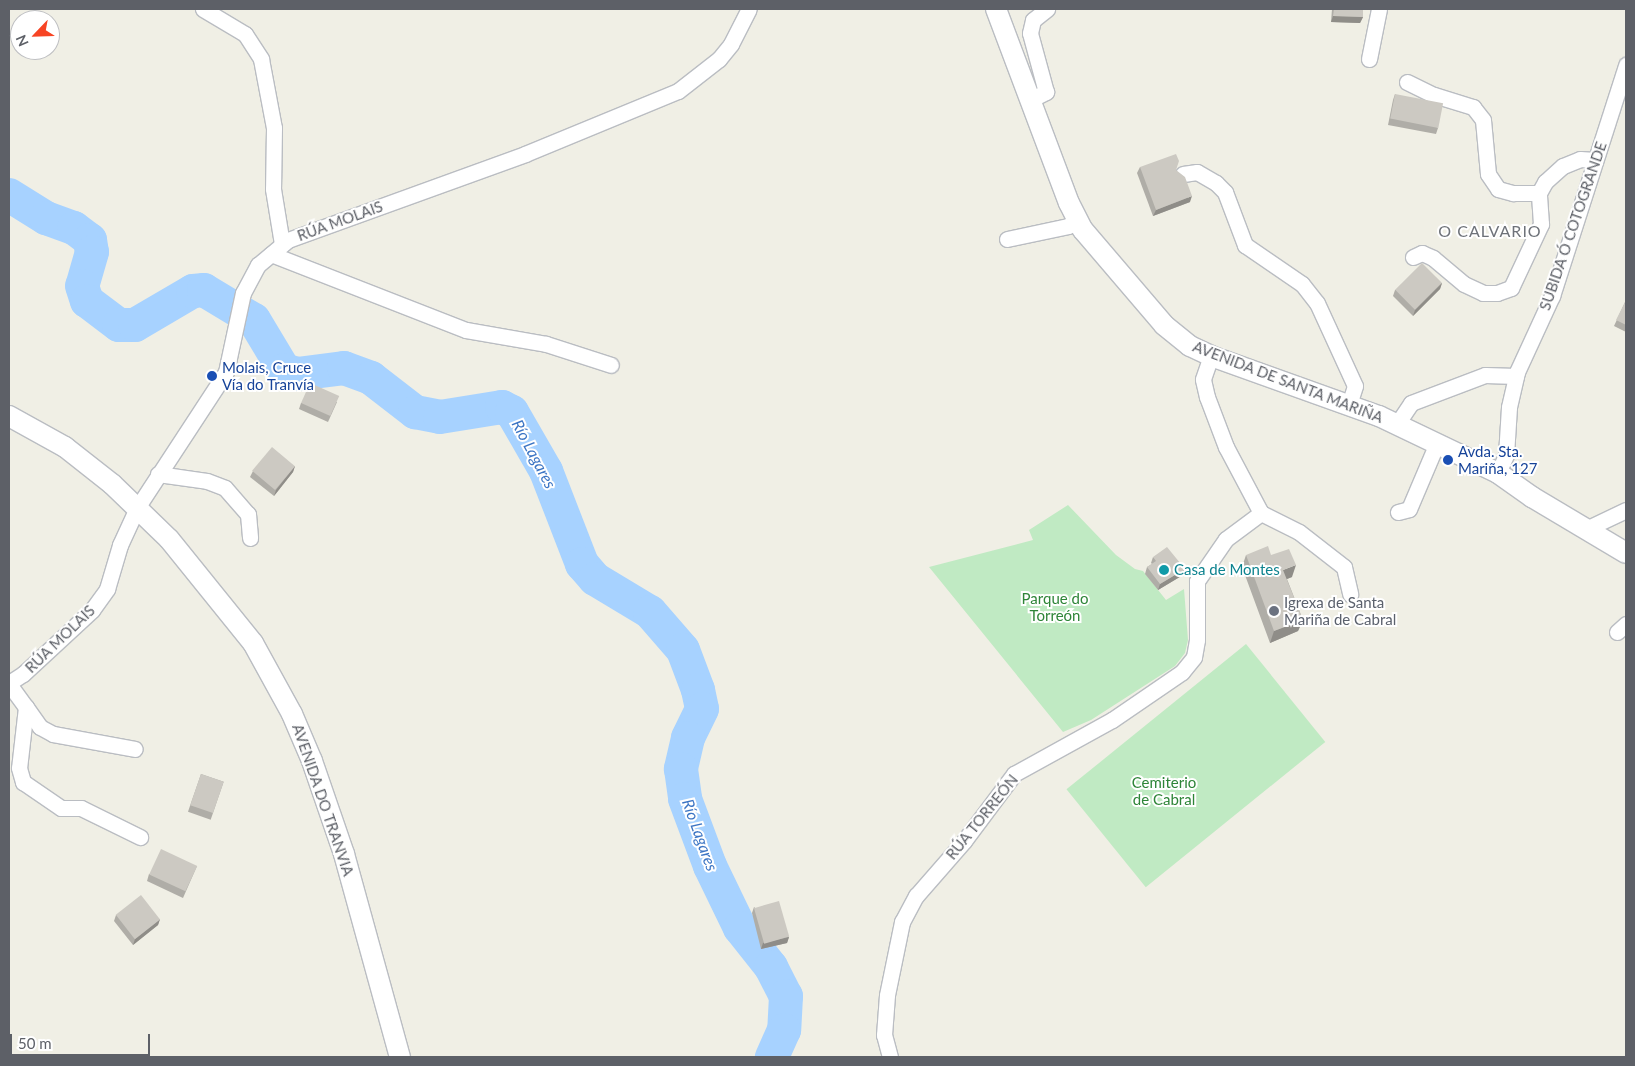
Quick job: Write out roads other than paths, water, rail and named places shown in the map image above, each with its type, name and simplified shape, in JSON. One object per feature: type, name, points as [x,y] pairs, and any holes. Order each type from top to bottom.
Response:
[{"type":"main road","name":"AVENIDA DE SANTA MARIÑA","points":[[996,9],[1032,99],[1069,203],[1078,220],[1164,326],[1190,346],[1211,356],[1349,404],[1397,424],[1498,472],[1626,553]]},
{"type":"main road","name":"AVENIDA DO TRANVIA","points":[[9,416],[65,447],[137,508],[169,539],[216,594],[253,643],[292,714],[312,761],[344,854],[400,1057]]},
{"type":"street","points":[[203,9],[245,34],[262,59],[274,128],[273,188],[277,249],[466,330],[546,344],[611,365]]},
{"type":"street","name":"RÚA MOLAIS","points":[[9,683],[23,674],[92,610],[107,589],[120,545],[137,508],[158,474],[215,393],[226,372],[243,293],[258,265],[277,249],[525,154],[678,91],[719,59],[731,44],[749,9]]},
{"type":"street","points":[[1032,99],[1046,92],[1030,33],[1034,20],[1047,9]]},
{"type":"street","points":[[1369,59],[1379,9]]},
{"type":"street","name":"SUBIDA Ó COTOGRANDE","points":[[1498,472],[1506,456],[1509,407],[1516,376],[1552,296],[1626,66]]},
{"type":"street","points":[[1407,82],[1434,95],[1473,107],[1483,120],[1488,174],[1498,189],[1513,193],[1539,193]]},
{"type":"street","points":[[1412,257],[1422,253],[1434,258],[1464,284],[1483,293],[1497,294],[1511,288],[1541,224],[1539,193],[1545,182],[1563,166],[1580,159],[1595,160]]},
{"type":"street","points":[[1184,174],[1198,172],[1216,183],[1224,192],[1245,244],[1302,284],[1317,303],[1355,386],[1349,404]]},
{"type":"street","points":[[1007,239],[1068,226],[1078,220]]},
{"type":"street","points":[[1211,356],[1203,379],[1207,397],[1226,447],[1261,513],[1298,532],[1344,567],[1350,594]]},
{"type":"street","points":[[1397,424],[1411,404],[1485,375],[1516,376]]},
{"type":"street","points":[[1398,512],[1409,509],[1437,443]]},
{"type":"street","points":[[158,474],[207,481],[224,488],[248,514],[250,538]]},
{"type":"street","points":[[1586,529],[1626,510]]},
{"type":"street","name":"RÚA TORREÓN","points":[[890,1057],[884,1034],[887,996],[902,922],[916,896],[964,841],[1014,774],[1112,720],[1182,672],[1194,657],[1197,640],[1197,581],[1226,539],[1261,513]]},
{"type":"street","points":[[9,683],[40,728],[52,734],[135,749]]},
{"type":"street","points":[[26,707],[19,768],[23,782],[61,808],[81,808],[140,837]]},
{"type":"waterway","name":"Río Lagares","points":[[9,195],[46,218],[74,228],[90,240],[92,252],[82,286],[87,301],[119,325],[135,325],[193,291],[204,290],[254,320],[284,370],[297,374],[344,368],[371,378],[415,412],[440,417],[502,407],[512,412],[546,471],[582,564],[595,579],[650,612],[683,650],[698,690],[702,709],[688,738],[681,769],[685,799],[710,866],[740,928],[771,967],[786,996],[784,1030],[772,1057]]},
{"type":"place","name":"Molais, Cruce Vía do Tranvía","points":[[212,376]]},
{"type":"place","name":"Avda. Sta. Mariña, 127","points":[[1448,460]]},
{"type":"place","name":"Casa de Montes","points":[[1164,570]]},
{"type":"place","name":"Igrexa de Santa Mariña de Cabral","points":[[1274,611]]},
{"type":"district","name":"O CALVARIO","points":[[1490,231]]},
{"type":"park label","name":"Parque do Torreón","points":[[1055,606]]},
{"type":"park label","name":"Cemiterio de Cabral","points":[[1164,790]]}]
